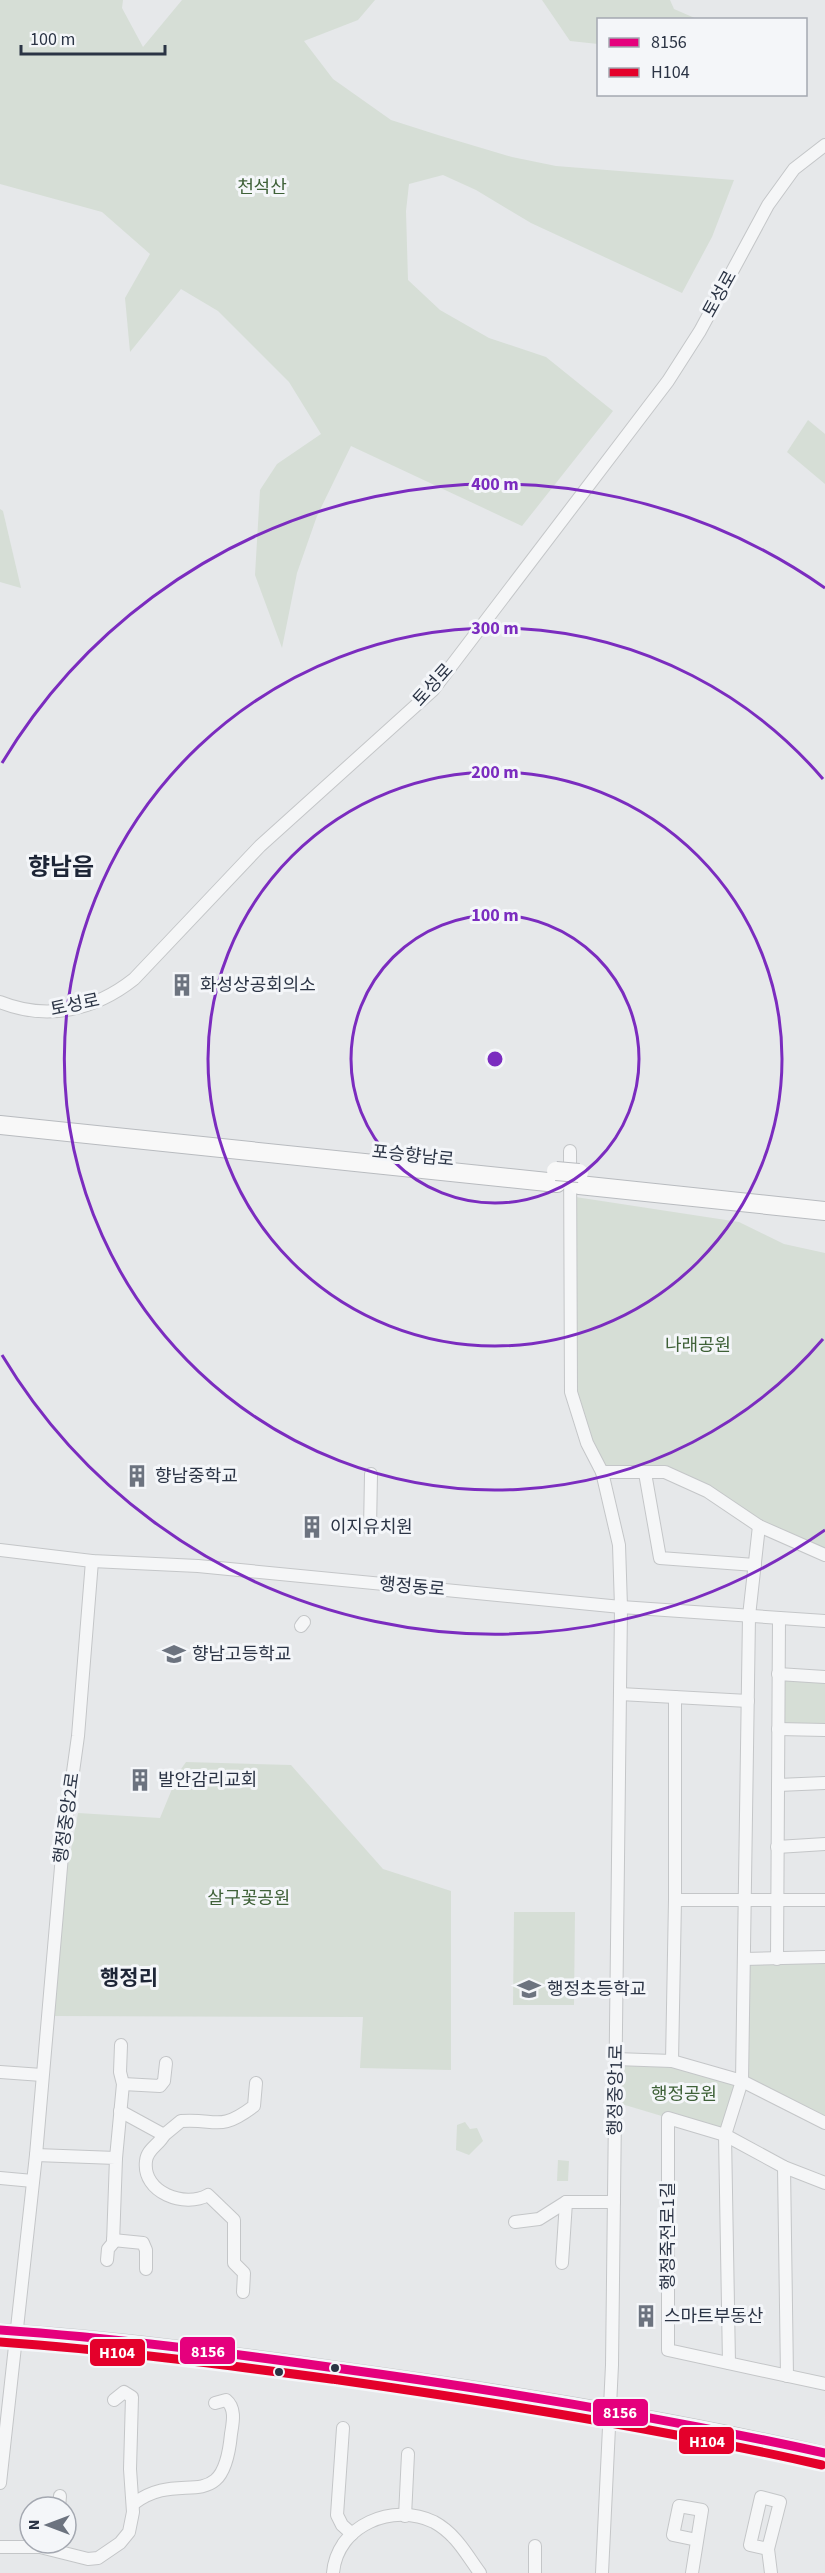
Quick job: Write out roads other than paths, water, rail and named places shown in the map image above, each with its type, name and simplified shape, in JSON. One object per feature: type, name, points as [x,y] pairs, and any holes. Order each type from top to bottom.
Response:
[{"type":"highway","name":"포승향남로","points":[[0,1113],[556,1177]]},
{"type":"highway","name":"포승향남로","points":[[0,1125],[556,1177],[825,1199]]},
{"type":"highway","name":"포승향남로","points":[[579,1179],[825,1211]]},
{"type":"street","name":"토성로","points":[[0,1002],[33,1012],[93,1005],[114,995],[134,979],[260,846],[433,690],[668,381],[700,331],[768,205],[794,169],[825,145]]},
{"type":"street","name":"행정중앙1로","points":[[570,1151],[571,1392],[587,1443],[602,1472],[619,1545],[621,1606],[611,2410],[602,2573]]},
{"type":"street","points":[[602,1472],[665,1472],[707,1491],[759,1526],[825,1555]]},
{"type":"street","points":[[645,1473],[660,1558],[755,1565]]},
{"type":"street","points":[[370,1530],[371,1474]]},
{"type":"street","points":[[729,2363],[725,2134],[742,2081],[749,1616],[759,1526]]},
{"type":"street","name":"행정동로","points":[[0,1550],[92,1561],[198,1566],[621,1606],[825,1621]]},
{"type":"street","name":"행정중앙2로","points":[[0,2483],[36,2155],[63,1844],[78,1736],[92,1561]]},
{"type":"street","points":[[777,1959],[779,1618]]},
{"type":"street","points":[[778,1674],[825,1677]]},
{"type":"street","points":[[620,1694],[748,1701]]},
{"type":"street","points":[[672,2061],[675,1697]]},
{"type":"street","points":[[778,1729],[825,1730]]},
{"type":"street","points":[[778,1785],[825,1783]]},
{"type":"street","points":[[777,1847],[825,1844]]},
{"type":"street","points":[[675,1900],[745,1902],[825,1900]]},
{"type":"street","points":[[744,1959],[825,1957]]},
{"type":"street","points":[[107,2260],[113,2241],[116,2158],[123,2084],[120,2072],[121,2045]]},
{"type":"street","points":[[616,2059],[672,2061],[742,2081],[825,2123]]},
{"type":"street","points":[[123,2084],[160,2086],[164,2081],[165,2063]]},
{"type":"street","points":[[0,2072],[42,2074]]},
{"type":"street","points":[[243,2292],[244,2273],[234,2263],[234,2220],[208,2195],[180,2200],[159,2190],[151,2182],[145,2163],[149,2151],[160,2145],[164,2135],[181,2121],[215,2124],[234,2120],[254,2106],[256,2083]]},
{"type":"street","points":[[120,2111],[164,2135]]},
{"type":"street","name":"행정죽전로1길","points":[[825,2183],[784,2167],[725,2134],[668,2118],[668,2350],[825,2384]]},
{"type":"street","points":[[36,2155],[116,2158]]},
{"type":"street","points":[[784,2167],[787,2376]]},
{"type":"street","points":[[0,2178],[33,2181]]},
{"type":"street","points":[[562,2263],[566,2202]]},
{"type":"street","points":[[515,2222],[539,2219],[566,2202],[614,2202]]},
{"type":"street","points":[[113,2241],[143,2243],[146,2250],[146,2269]]},
{"type":"street","points":[[0,2330],[113,2338],[465,2385],[611,2410],[825,2453]]},
{"type":"street","points":[[74,2555],[81,2559],[98,2558],[120,2543],[129,2532],[133,2504],[130,2469],[132,2397],[124,2392],[114,2400]]},
{"type":"street","points":[[133,2504],[156,2491],[207,2486],[222,2475],[230,2452],[233,2412],[226,2400],[215,2403]]},
{"type":"street","points":[[343,2428],[337,2515],[342,2525],[352,2534]]},
{"type":"street","points":[[405,2516],[408,2454]]},
{"type":"street","points":[[333,2573],[336,2552],[352,2534],[373,2519],[405,2516],[429,2520],[445,2529],[460,2544],[480,2573]]},
{"type":"street","points":[[692,2573],[697,2540]]},
{"type":"street","points":[[535,2573],[536,2546]]},
{"type":"street","points":[[0,2547],[18,2547]]},
{"type":"street","points":[[768,2549],[771,2573]]},
{"type":"place","name":"화성상공회의소","points":[[182,985]]},
{"type":"place","name":"향남중학교","points":[[137,1476]]},
{"type":"place","name":"이지유치원","points":[[312,1527]]},
{"type":"place","name":"향남고등학교","points":[[174,1654]]},
{"type":"place","name":"발안감리교회","points":[[140,1780]]},
{"type":"place","name":"행정초등학교","points":[[529,1989]]},
{"type":"place","name":"스마트부동산","points":[[646,2316]]},
{"type":"district","name":"향남읍","points":[[61,867]]},
{"type":"district","name":"행정리","points":[[129,1978]]},
{"type":"park label","name":"천석산","points":[[262,187]]},
{"type":"park label","name":"나래공원","points":[[698,1345]]},
{"type":"park label","name":"살구꽃공원","points":[[249,1898]]},
{"type":"park label","name":"행정공원","points":[[684,2094]]}]
